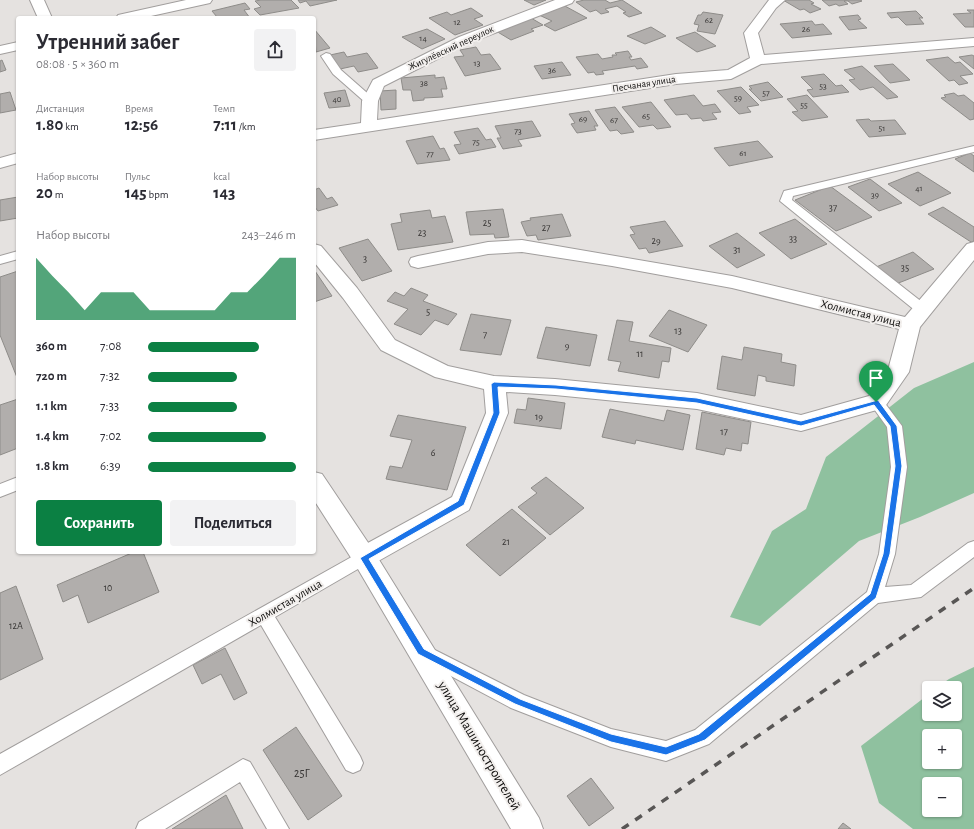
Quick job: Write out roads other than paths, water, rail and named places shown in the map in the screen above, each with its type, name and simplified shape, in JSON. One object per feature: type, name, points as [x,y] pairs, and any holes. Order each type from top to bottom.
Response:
[{"type":"street","points":[[37,0],[43,16]]},
{"type":"street","points":[[132,16],[205,0]]},
{"type":"street","name":"Жигулёвский переулок","points":[[369,127],[370,101],[378,83],[464,40],[567,0]]},
{"type":"street","points":[[758,60],[751,33],[771,4],[778,0]]},
{"type":"street","name":"Песчаная улица","points":[[316,135],[676,79],[731,74],[758,60],[974,42]]},
{"type":"street","points":[[0,50],[16,46]]},
{"type":"street","points":[[0,163],[16,159]]},
{"type":"street","name":"Холмистая улица","points":[[418,262],[488,248],[522,246],[612,260],[916,317],[898,372],[876,402]]},
{"type":"street","points":[[916,317],[974,248]]},
{"type":"street","points":[[316,252],[350,293],[388,345],[442,372],[494,384],[556,387],[697,401],[801,423],[876,402]]},
{"type":"street","name":"Холмистая улица","points":[[364,558],[461,503],[497,413],[494,384]]},
{"type":"street","name":"улица Машиностроителей","points":[[316,484],[364,558],[528,829]]},
{"type":"lane","points":[[326,56],[337,72],[370,101]]},
{"type":"lane","points":[[916,317],[786,201],[788,194],[974,149]]},
{"type":"lane","points":[[0,260],[16,256]]},
{"type":"lane","points":[[421,651],[518,702],[611,738],[666,751],[702,737],[874,596],[887,554],[899,466],[894,426],[876,402]]},
{"type":"lane","points":[[0,491],[16,484]]},
{"type":"lane","points":[[874,596],[915,592],[974,548]]},
{"type":"lane","name":"Холмистая улица","points":[[0,765],[364,558]]},
{"type":"lane","points":[[264,615],[352,763]]},
{"type":"lane","points":[[146,829],[243,769],[279,829]]},
{"type":"railway","points":[[622,829],[974,588]]}]
